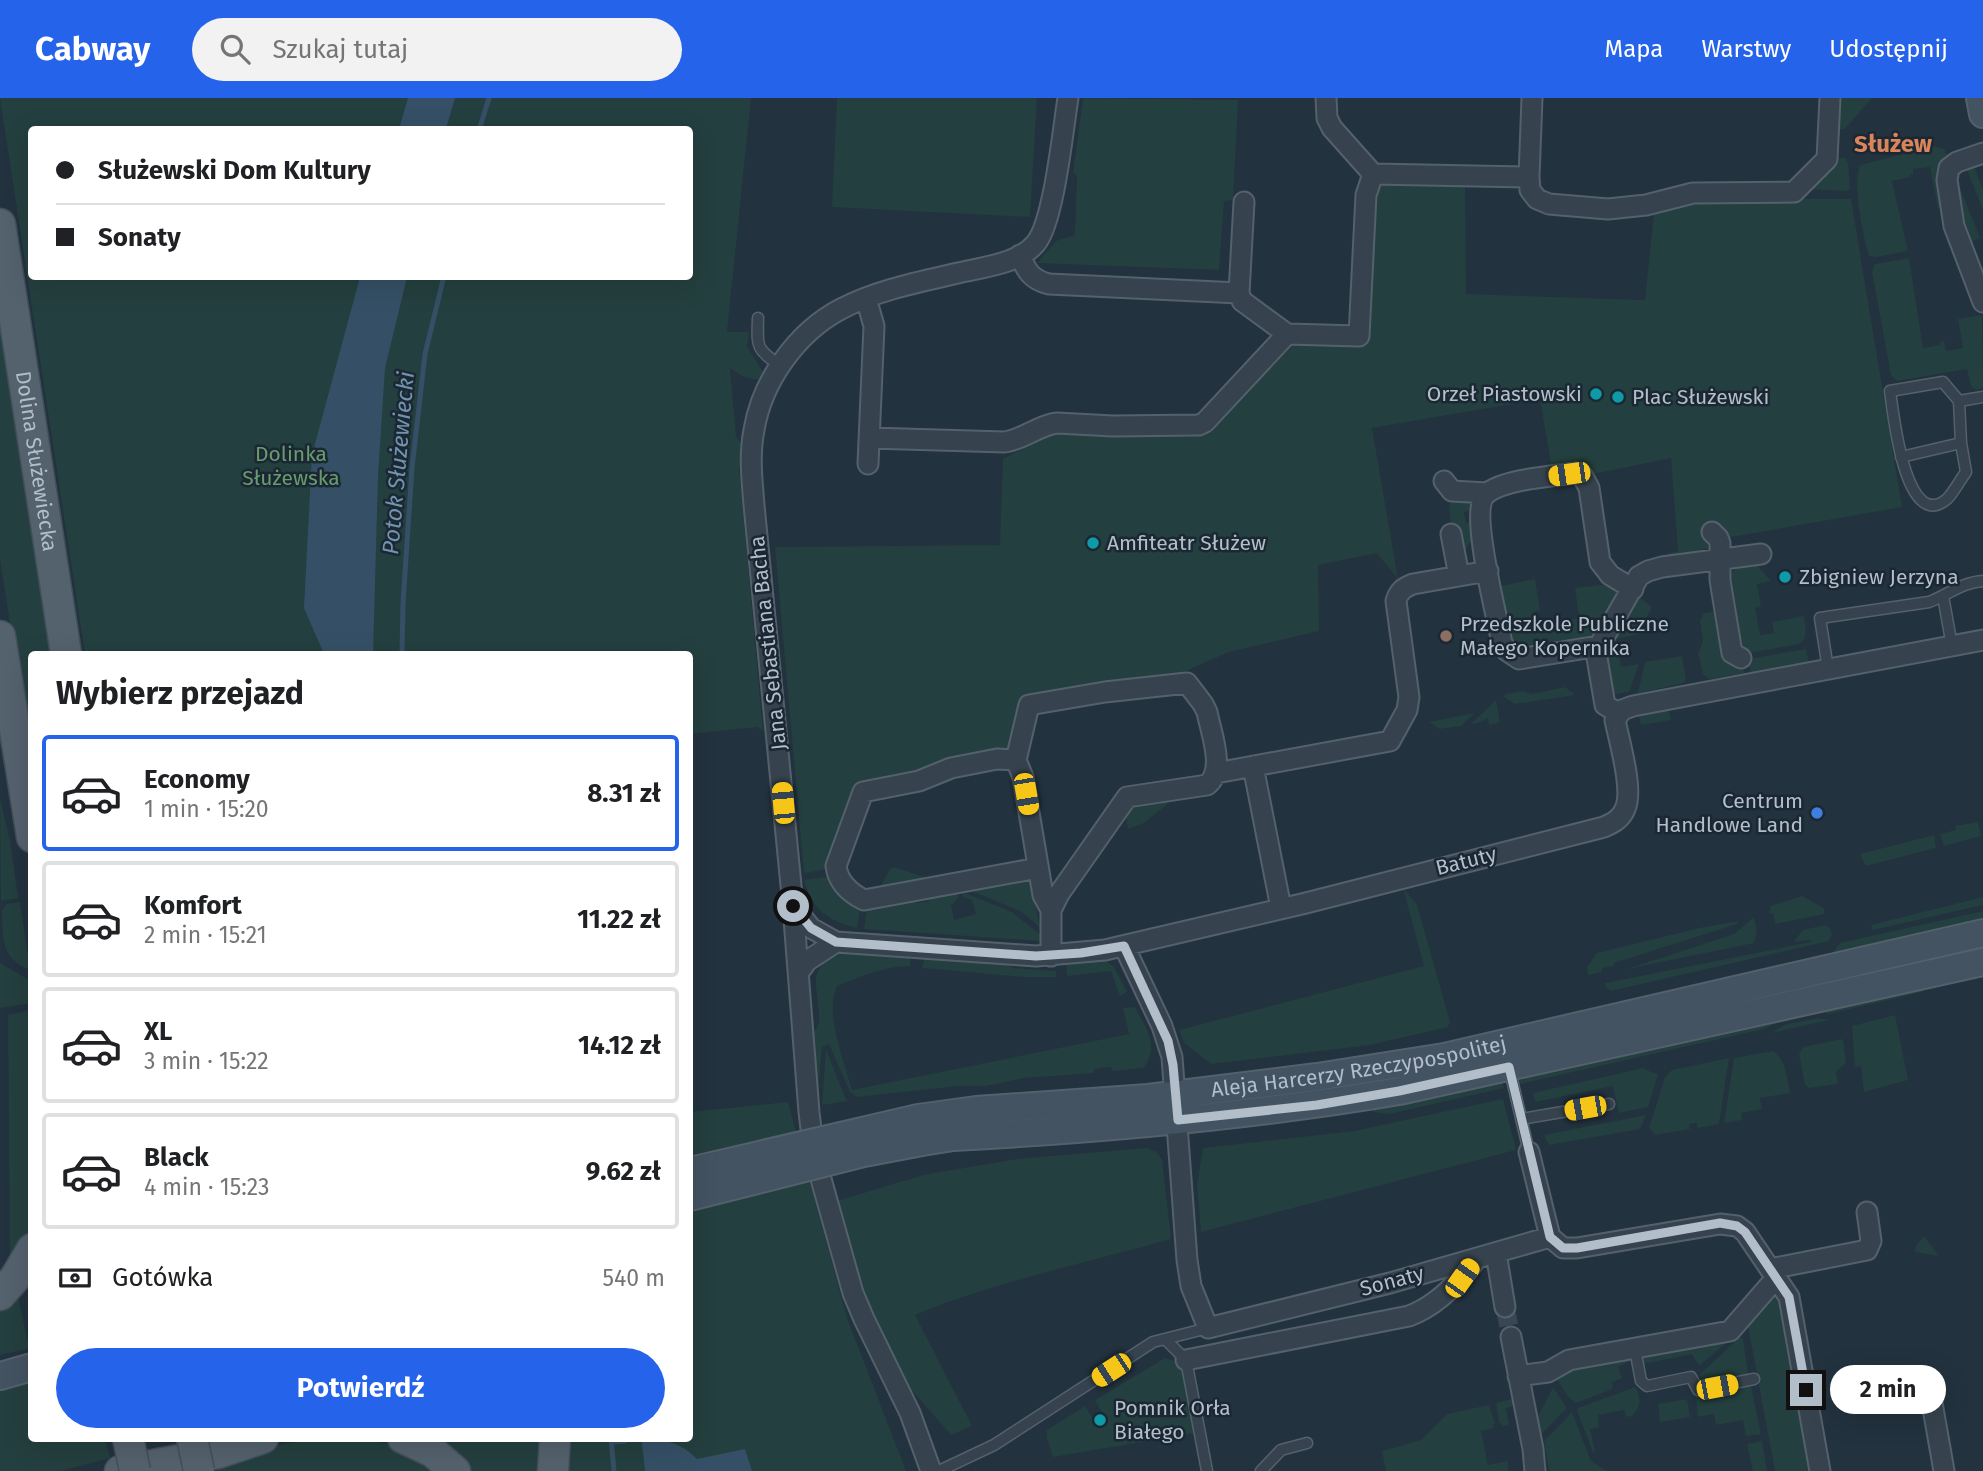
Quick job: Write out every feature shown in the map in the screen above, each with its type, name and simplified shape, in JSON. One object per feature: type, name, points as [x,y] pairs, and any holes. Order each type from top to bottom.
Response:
[{"type":"main road","name":"Dolina Służewiecka","points":[[0,225],[66,651]]},
{"type":"main road","points":[[0,636],[28,812]]},
{"type":"main road","points":[[0,1294],[16,1278],[28,1256]]},
{"type":"main road","points":[[129,1442],[135,1471]]},
{"type":"main road","points":[[192,1442],[199,1471]]},
{"type":"main road","points":[[120,1471],[218,1453],[251,1442]]},
{"type":"main road","points":[[411,1442],[433,1452],[455,1471]]},
{"type":"main road","points":[[553,1471],[555,1442]]},
{"type":"street","name":"Jana Sebastiana Bacha","points":[[931,1471],[910,1413],[853,1293],[814,1154],[808,1112],[799,972],[751,450],[758,413],[769,386],[780,366],[813,328],[834,313],[866,298],[985,267],[1020,255],[1038,241],[1049,215],[1068,98]]},
{"type":"street","points":[[1326,98],[1327,118],[1332,128],[1373,174],[1529,177]]},
{"type":"street","points":[[1532,98],[1530,190],[1537,199],[1549,204],[1608,209],[1646,205],[1693,193],[1794,192],[1827,159],[1830,98]]},
{"type":"street","points":[[1980,98],[1983,114]]},
{"type":"street","points":[[1983,153],[1957,162],[1950,168],[1947,180],[1954,226],[1983,302]]},
{"type":"street","points":[[1244,202],[1239,293],[1242,301],[1287,334],[1359,337],[1366,195],[1373,174]]},
{"type":"street","points":[[1020,255],[1034,279],[1049,284],[1239,293]]},
{"type":"street","points":[[866,298],[874,326],[868,464]]},
{"type":"street","points":[[870,438],[1005,442],[1057,423],[1113,426],[1199,425],[1205,422],[1287,334]]},
{"type":"street","points":[[1444,481],[1452,491],[1487,493],[1511,484],[1576,473],[1583,475],[1589,488],[1601,562],[1610,575],[1633,589]]},
{"type":"street","points":[[1487,493],[1479,513],[1502,643],[1519,659],[1599,646]]},
{"type":"street","points":[[1712,532],[1719,540],[1720,579],[1732,653],[1741,658]]},
{"type":"street","points":[[1451,534],[1459,576]]},
{"type":"street","points":[[1761,554],[1662,567],[1639,576],[1599,646],[1597,657],[1605,705],[1618,713],[1633,706],[1983,640]]},
{"type":"street","points":[[1051,956],[1051,909],[1127,797],[1207,785],[1214,778],[1253,766],[1390,741],[1407,710],[1409,697],[1396,601],[1398,594],[1413,584],[1488,571]]},
{"type":"street","points":[[1051,909],[1043,895],[1023,777],[1016,760],[1029,705],[1105,692],[1187,684],[1207,712],[1217,767],[1214,778]]},
{"type":"street","name":"Batuty","points":[[793,906],[811,928],[836,942],[1051,956],[1124,946],[1613,823],[1625,810],[1628,790],[1615,720],[1618,713]]},
{"type":"street","points":[[1016,760],[997,760],[951,768],[919,781],[863,792],[837,858],[837,873],[854,895],[864,900],[1038,868]]},
{"type":"street","points":[[1253,766],[1281,908]]},
{"type":"street","name":"Aleja Harcerzy Rzeczypospolitej","points":[[693,1196],[864,1153],[976,1111],[1175,1094],[1317,1077],[1444,1057],[1983,933]]},
{"type":"street","points":[[799,972],[807,961],[836,942]]},
{"type":"street","points":[[1124,946],[1168,1041],[1178,1120],[1187,1260],[1191,1286],[1208,1328]]},
{"type":"street","name":"Aleja Harcerzy Rzeczypospolitej","points":[[693,1170],[920,1130],[953,1137],[1103,1128],[1317,1105],[1399,1091],[1983,962]]},
{"type":"street","points":[[1529,1152],[1550,1237],[1563,1248],[1589,1247],[1727,1224],[1737,1226],[1745,1232],[1789,1297],[1820,1471]]},
{"type":"street","points":[[1518,1376],[1548,1371],[1569,1360],[1730,1331],[1773,1273],[1867,1250],[1871,1241],[1867,1212]]},
{"type":"street","name":"Sonaty","points":[[1208,1328],[1390,1283],[1550,1237]]},
{"type":"street","points":[[1496,1253],[1505,1307]]},
{"type":"street","points":[[1186,1360],[1421,1312],[1462,1278],[1476,1258]]},
{"type":"street","points":[[1511,1337],[1535,1471]]},
{"type":"street","points":[[0,1376],[28,1368]]},
{"type":"street","points":[[1931,1397],[1944,1471]]},
{"type":"street","points":[[106,1471],[173,1450],[185,1442]]},
{"type":"lane","points":[[758,318],[758,343],[761,352],[780,366]]},
{"type":"lane","points":[[1943,382],[1959,401],[1961,443],[1966,472],[1947,499],[1931,504],[1922,502],[1915,495],[1901,457],[1890,391],[1943,382]]},
{"type":"lane","points":[[1959,401],[1983,397]]},
{"type":"lane","points":[[1901,457],[1961,443]]},
{"type":"lane","points":[[1828,669],[1820,618],[1929,602],[1943,597],[1962,584],[1983,581]]},
{"type":"lane","points":[[1943,597],[1952,646]]},
{"type":"lane","points":[[1509,1067],[1529,1152]]},
{"type":"lane","points":[[1521,1119],[1609,1104]]},
{"type":"lane","name":"Sonaty","points":[[939,1471],[994,1445],[1153,1342],[1208,1328]]},
{"type":"lane","points":[[1165,1339],[1186,1360],[1207,1471]]},
{"type":"lane","points":[[1635,1349],[1641,1381],[1647,1386],[1691,1377],[1698,1390],[1754,1379]]},
{"type":"lane","points":[[1908,1401],[1931,1397]]},
{"type":"lane","points":[[1261,1471],[1281,1450],[1307,1443]]},
{"type":"green space","name":"Dolinka Służewska","points":[[0,98],[751,98],[727,332],[749,332],[747,346],[764,374],[763,379],[754,379],[730,368],[736,437],[742,452],[739,468],[763,731],[757,727],[693,734],[693,651],[85,651]]},
{"type":"green space","points":[[837,98],[1037,98],[1030,217],[832,207]]},
{"type":"green space","points":[[1083,98],[1238,100],[1233,200],[1224,201],[1219,270],[1037,263],[1056,241],[1075,235],[1077,176],[1073,173]]},
{"type":"green space","points":[[1835,98],[1872,98],[1845,129],[1837,129]]},
{"type":"green space","points":[[1934,146],[1944,149],[1949,158],[1945,207],[1938,208],[1930,167],[1913,169],[1910,177],[1892,181],[1908,251],[1869,256],[1858,197],[1860,165]]},
{"type":"green space","points":[[1833,158],[1845,158],[1848,162],[1850,189],[1805,189]]},
{"type":"green space","points":[[1974,167],[1983,189],[1983,210],[1967,170]]},
{"type":"green space","points":[[1956,178],[1980,238],[1966,244]]},
{"type":"green space","points":[[1372,184],[1465,187],[1466,294],[1645,300],[1654,213],[1692,198],[1851,199],[1902,507],[1726,538],[1727,546],[1700,550],[1700,559],[1668,562],[1668,553],[1678,551],[1671,458],[1554,482],[1540,399],[1372,428],[1398,579],[1377,553],[1318,565],[1319,631],[1229,652],[1181,673],[1025,704],[1016,759],[859,790],[828,869],[804,873],[775,547],[1000,545],[1003,459],[1053,433],[1194,437],[1205,433],[1291,342],[1365,341]]},
{"type":"green space","points":[[1909,258],[1923,348],[1940,345],[1940,342],[1944,341],[1946,351],[1963,348],[1958,319],[1982,315],[1983,388],[1976,390],[1971,386],[1967,369],[1897,381],[1891,375],[1872,272],[1875,264]]},
{"type":"green space","points":[[0,322],[51,651],[28,651],[28,739],[0,559]]},
{"type":"green space","points":[[1451,499],[1470,499],[1472,510],[1464,512],[1466,523],[1473,522],[1477,532],[1462,555],[1450,520]]},
{"type":"green space","points":[[1756,564],[1771,581],[1757,584],[1761,607],[1755,608],[1760,635],[1774,633],[1772,622],[1804,616],[1805,635],[1799,644],[1744,654],[1738,651],[1731,621],[1737,611],[1731,574],[1737,567]]},
{"type":"green space","points":[[1535,579],[1540,610],[1532,612],[1536,626],[1579,618],[1575,588],[1609,584],[1618,591],[1620,597],[1596,639],[1523,649],[1510,640],[1500,590],[1501,586]]},
{"type":"green space","points":[[1639,597],[1652,607],[1643,621],[1645,633],[1616,639],[1621,667],[1639,664],[1629,692],[1612,695],[1606,657]]},
{"type":"green space","points":[[1718,611],[1745,673],[1709,679],[1703,674],[1698,653],[1703,642],[1700,620],[1704,613]]},
{"type":"green space","points":[[1806,649],[1809,664],[1751,674],[1748,659]]},
{"type":"green space","points":[[1682,656],[1686,679],[1684,683],[1638,693],[1645,662]]},
{"type":"green space","points":[[1565,687],[1575,695],[1515,704],[1504,697],[1505,694],[1523,691],[1532,694]]},
{"type":"green space","points":[[1496,700],[1500,723],[1489,725],[1488,718],[1471,724]]},
{"type":"green space","points":[[1668,706],[1671,720],[1641,725],[1638,712]]},
{"type":"green space","points":[[1475,713],[1461,726],[1439,729],[1429,722]]},
{"type":"green space","points":[[1176,797],[1144,823],[1128,829],[1125,812],[1129,806]]},
{"type":"green space","points":[[0,799],[10,840],[18,898],[1,901]]},
{"type":"green space","points":[[1978,822],[1981,836],[1944,846],[1940,834],[1956,830],[1955,826]]},
{"type":"green space","points":[[1934,835],[1936,848],[1866,866],[1860,854]]},
{"type":"green space","points":[[894,867],[927,879],[879,889],[890,869]]},
{"type":"green space","points":[[831,876],[861,904],[857,928],[838,922],[823,913],[807,890],[804,880]]},
{"type":"green space","points":[[1025,878],[1034,885],[1040,928],[1022,912],[962,887]]},
{"type":"green space","points":[[957,887],[959,897],[951,905],[954,920],[976,914],[972,900],[963,897],[962,892],[1012,912],[1041,935],[1040,941],[864,929],[868,905],[915,895],[917,903],[929,901],[928,893]]},
{"type":"green space","points":[[1403,888],[1417,905],[1450,1022],[1448,1027],[1370,1045],[1211,1064],[1184,1043],[1179,1030],[1424,966]]},
{"type":"green space","points":[[1802,896],[1824,908],[1824,914],[1775,924],[1773,913],[1769,914],[1771,906]]},
{"type":"green space","points":[[1983,897],[1983,905],[1873,930],[1871,925]]},
{"type":"green space","points":[[20,902],[28,969],[13,960],[5,946],[2,910],[6,904]]},
{"type":"green space","points":[[1983,911],[1983,924],[1830,956],[1840,943]]},
{"type":"green space","points":[[1754,917],[1757,932],[1754,943],[1627,969],[1734,934]]},
{"type":"green space","points":[[1738,921],[1737,924],[1614,963],[1614,966],[1602,968],[1602,972],[1588,975],[1587,967],[1597,953]]},
{"type":"green space","points":[[1825,925],[1830,928],[1832,935],[1829,941],[1611,991],[1606,987],[1605,983],[1811,942],[1795,940],[1803,930]]},
{"type":"green space","points":[[846,950],[910,956],[910,966],[882,970],[837,986],[834,997],[834,1024],[852,1090],[1129,1034],[1123,1008],[1135,1007],[1147,1030],[1151,1044],[1149,1059],[1144,1068],[1112,1071],[1111,1067],[1094,1069],[1094,1073],[1024,1078],[986,1086],[958,1086],[857,1097],[850,1092],[829,1044],[822,1047],[817,1107],[811,1042],[819,1022],[816,980],[823,964]]},
{"type":"green space","points":[[925,956],[1007,963],[1013,968],[1056,971],[1056,977],[1023,977],[922,968]]},
{"type":"green space","points":[[1102,958],[1114,967],[1127,992],[1120,996],[1111,971],[1067,976],[1068,962]]},
{"type":"green space","points":[[0,963],[28,979],[28,1003],[0,1008]]},
{"type":"green space","points":[[1922,990],[1828,1014],[1812,1012],[1764,1029],[1520,1084],[1517,1076],[1879,995]]},
{"type":"green space","points":[[28,1011],[28,1239],[10,1262],[8,1015]]},
{"type":"green space","points":[[1895,1015],[1908,1080],[1864,1092],[1861,1066],[1855,1067],[1852,1026]]},
{"type":"green space","points":[[1818,1018],[1829,1020],[1771,1033],[1784,1025]]},
{"type":"green space","points":[[1843,1039],[1846,1063],[1836,1072],[1838,1084],[1809,1088],[1805,1085],[1799,1054],[1803,1047]]},
{"type":"green space","points":[[826,1049],[844,1095],[848,1101],[822,1105]]},
{"type":"green space","points":[[1774,1051],[1784,1065],[1790,1093],[1760,1098],[1762,1109],[1741,1113],[1742,1120],[1724,1123],[1734,1058]]},
{"type":"green space","points":[[1729,1058],[1719,1124],[1698,1128],[1696,1123],[1689,1124],[1690,1129],[1655,1135],[1649,1128],[1665,1077],[1672,1070]]},
{"type":"green space","points":[[1643,1068],[1658,1075],[1648,1107],[1619,1113],[1613,1086],[1535,1102],[1533,1093]]},
{"type":"green space","points":[[1502,1080],[1504,1088],[1389,1114],[1373,1112],[1372,1108]]},
{"type":"green space","points":[[1503,1099],[1516,1150],[1201,1232],[1197,1185],[1203,1148],[1354,1131]]},
{"type":"green space","points":[[788,1102],[847,1318],[906,1471],[560,1471],[562,1442],[693,1442],[693,1112]]},
{"type":"green space","points":[[1646,1115],[1640,1129],[1549,1145],[1544,1135]]},
{"type":"green space","points":[[1147,1148],[1162,1159],[1171,1239],[1010,1282],[915,1315],[972,1426],[951,1435],[909,1387],[860,1291],[837,1201],[923,1175],[1017,1159]]},
{"type":"green space","points":[[1924,1236],[1939,1256],[1915,1252]]},
{"type":"green space","points":[[1774,1295],[1781,1298],[1810,1471],[1775,1471],[1748,1326]]},
{"type":"green space","points":[[18,1296],[28,1349],[0,1355],[0,1306]]},
{"type":"green space","points":[[1738,1333],[1699,1366],[1692,1354],[1643,1364],[1642,1356]]},
{"type":"green space","points":[[1739,1338],[1743,1338],[1748,1374],[1702,1383],[1699,1375]]},
{"type":"green space","points":[[1628,1357],[1628,1362],[1618,1367],[1622,1378],[1612,1382],[1613,1389],[1576,1403],[1568,1397],[1557,1379],[1563,1369]]},
{"type":"green space","points":[[1165,1358],[1182,1368],[1195,1433],[1053,1457],[1047,1430],[1085,1406],[1097,1425],[1104,1424],[1105,1419],[1095,1400]]},
{"type":"green space","points":[[28,1381],[28,1442],[106,1442],[110,1458],[61,1471],[0,1471],[0,1388]]},
{"type":"green space","points":[[1751,1386],[1761,1434],[1746,1436],[1743,1420],[1716,1425],[1714,1414],[1698,1417],[1696,1396]]},
{"type":"green space","points":[[1553,1387],[1567,1408],[1537,1439],[1534,1424]]},
{"type":"green space","points":[[1635,1387],[1639,1402],[1632,1416],[1626,1417],[1624,1410],[1598,1415],[1599,1427],[1590,1429],[1593,1452],[1578,1408]]},
{"type":"green space","points":[[1513,1399],[1519,1405],[1506,1408],[1509,1425],[1502,1426],[1499,1423],[1496,1403]]},
{"type":"green space","points":[[1687,1399],[1690,1417],[1660,1422],[1658,1404]]},
{"type":"green space","points":[[1489,1405],[1495,1424],[1493,1428],[1481,1431],[1488,1465],[1508,1461],[1508,1471],[1386,1471],[1382,1451],[1421,1440],[1447,1414]]},
{"type":"green space","points":[[1572,1412],[1591,1461],[1607,1471],[1549,1471],[1544,1441]]},
{"type":"green space","points":[[1762,1441],[1767,1471],[1753,1471],[1747,1444]]},
{"type":"green space","points":[[432,1442],[545,1442],[543,1471],[467,1471]]},
{"type":"green space","points":[[385,1443],[414,1452],[444,1471],[217,1471],[214,1460],[283,1444]]},
{"type":"water","points":[[408,98],[455,98],[447,126],[400,126]]},
{"type":"water","points":[[359,280],[406,280],[385,368],[378,476],[373,651],[323,651],[304,608],[312,455]]},
{"type":"water","points":[[642,1443],[673,1443],[686,1449],[697,1459],[745,1449],[752,1471],[645,1471]]},
{"type":"waterway","name":"Potok Służewiecki","points":[[480,126],[489,98]]},
{"type":"waterway","name":"Potok Służewiecki","points":[[402,651],[412,468],[425,354],[443,280]]},
{"type":"waterway","name":"Potok Służewiecki","points":[[611,1442],[614,1471]]},
{"type":"tunnel","points":[[1505,1307],[1511,1337]]},
{"type":"place","name":"Orzeł Piastowski","points":[[1596,394]]},
{"type":"place","name":"Plac Służewski","points":[[1618,397]]},
{"type":"place","name":"Amfiteatr Służew","points":[[1093,543]]},
{"type":"place","name":"Zbigniew Jerzyna","points":[[1785,577]]},
{"type":"place","name":"Przedszkole Publiczne Małego Kopernika","points":[[1446,636]]},
{"type":"place","name":"Centrum Handlowe Land","points":[[1817,813]]},
{"type":"place","name":"Pomnik Orła Białego","points":[[1100,1420]]},
{"type":"district","name":"Służew","points":[[1893,144]]},
{"type":"route","points":[[793,906],[811,928],[836,942],[1036,956],[1059,956],[1124,946],[1168,1041],[1178,1120],[1317,1105],[1399,1091],[1509,1067],[1550,1237],[1563,1248],[1577,1248],[1720,1223],[1737,1226],[1745,1232],[1789,1297],[1806,1390]]}]
